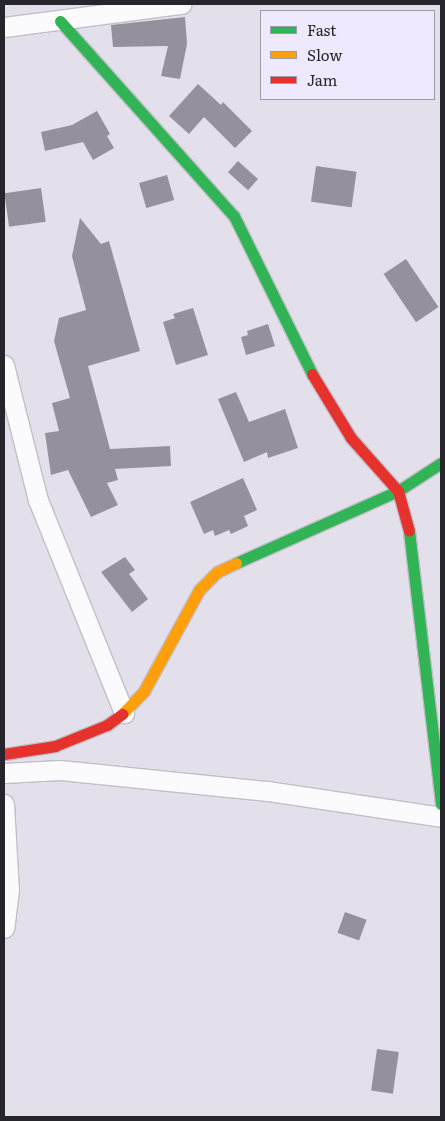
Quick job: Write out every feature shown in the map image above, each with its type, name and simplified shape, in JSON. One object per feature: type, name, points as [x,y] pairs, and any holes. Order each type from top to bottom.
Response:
[{"type":"street","points":[[4,26],[60,21],[182,4]]},
{"type":"street","points":[[60,21],[234,216],[314,378],[351,438],[398,491],[409,530],[441,804]]},
{"type":"street","points":[[4,364],[38,500],[124,713]]},
{"type":"street","points":[[4,754],[55,746],[107,725],[124,713],[144,690],[199,590],[217,572],[398,491],[441,463]]},
{"type":"street","points":[[4,773],[70,770],[268,791],[441,817]]},
{"type":"street","points":[[4,804],[9,890],[4,928]]},
{"type":"building","points":[[185,17],[187,44],[180,79],[161,76],[168,46],[113,47],[111,25]]},
{"type":"building","points":[[198,84],[221,105],[223,102],[252,131],[235,148],[204,117],[189,134],[169,116]]},
{"type":"building","points":[[97,111],[110,134],[107,136],[114,148],[93,160],[83,142],[45,151],[41,132],[72,125]]},
{"type":"building","points":[[238,161],[258,179],[248,190],[228,172]]},
{"type":"building","points":[[316,166],[357,172],[352,207],[311,202]]},
{"type":"building","points":[[167,175],[174,200],[146,208],[139,183]]},
{"type":"building","points":[[41,188],[46,222],[9,227],[4,193]]},
{"type":"building","points":[[80,218],[101,244],[109,241],[140,351],[88,366],[110,449],[170,446],[171,466],[115,469],[118,480],[107,483],[118,505],[91,517],[68,470],[51,475],[45,433],[59,431],[52,403],[70,398],[54,341],[59,318],[86,310],[72,256]]},
{"type":"building","points":[[406,259],[438,307],[416,322],[384,274]]},
{"type":"building","points":[[193,308],[208,355],[176,365],[163,322],[175,318],[173,314]]},
{"type":"building","points":[[268,324],[275,346],[246,355],[241,337],[248,335],[247,331]]},
{"type":"building","points":[[236,392],[249,422],[285,409],[298,448],[268,458],[267,452],[244,462],[218,399]]},
{"type":"building","points":[[243,478],[257,510],[244,516],[248,526],[231,534],[229,530],[215,536],[213,530],[204,534],[190,502]]},
{"type":"building","points":[[125,557],[135,570],[129,574],[148,599],[132,612],[101,572]]},
{"type":"building","points":[[345,912],[367,920],[359,941],[337,933]]},
{"type":"building","points":[[377,1049],[399,1052],[393,1094],[371,1091]]},
{"type":"traffic: fast","points":[[60,21],[234,216],[312,374]]},
{"type":"traffic: fast","points":[[236,563],[398,491],[441,463]]},
{"type":"traffic: fast","points":[[409,531],[441,804]]},
{"type":"traffic: slow","points":[[122,714],[144,691],[199,590],[217,572],[236,563]]},
{"type":"traffic: jam","points":[[312,374],[351,438],[398,491],[409,531]]},
{"type":"traffic: jam","points":[[4,754],[55,746],[107,725],[122,714]]}]
